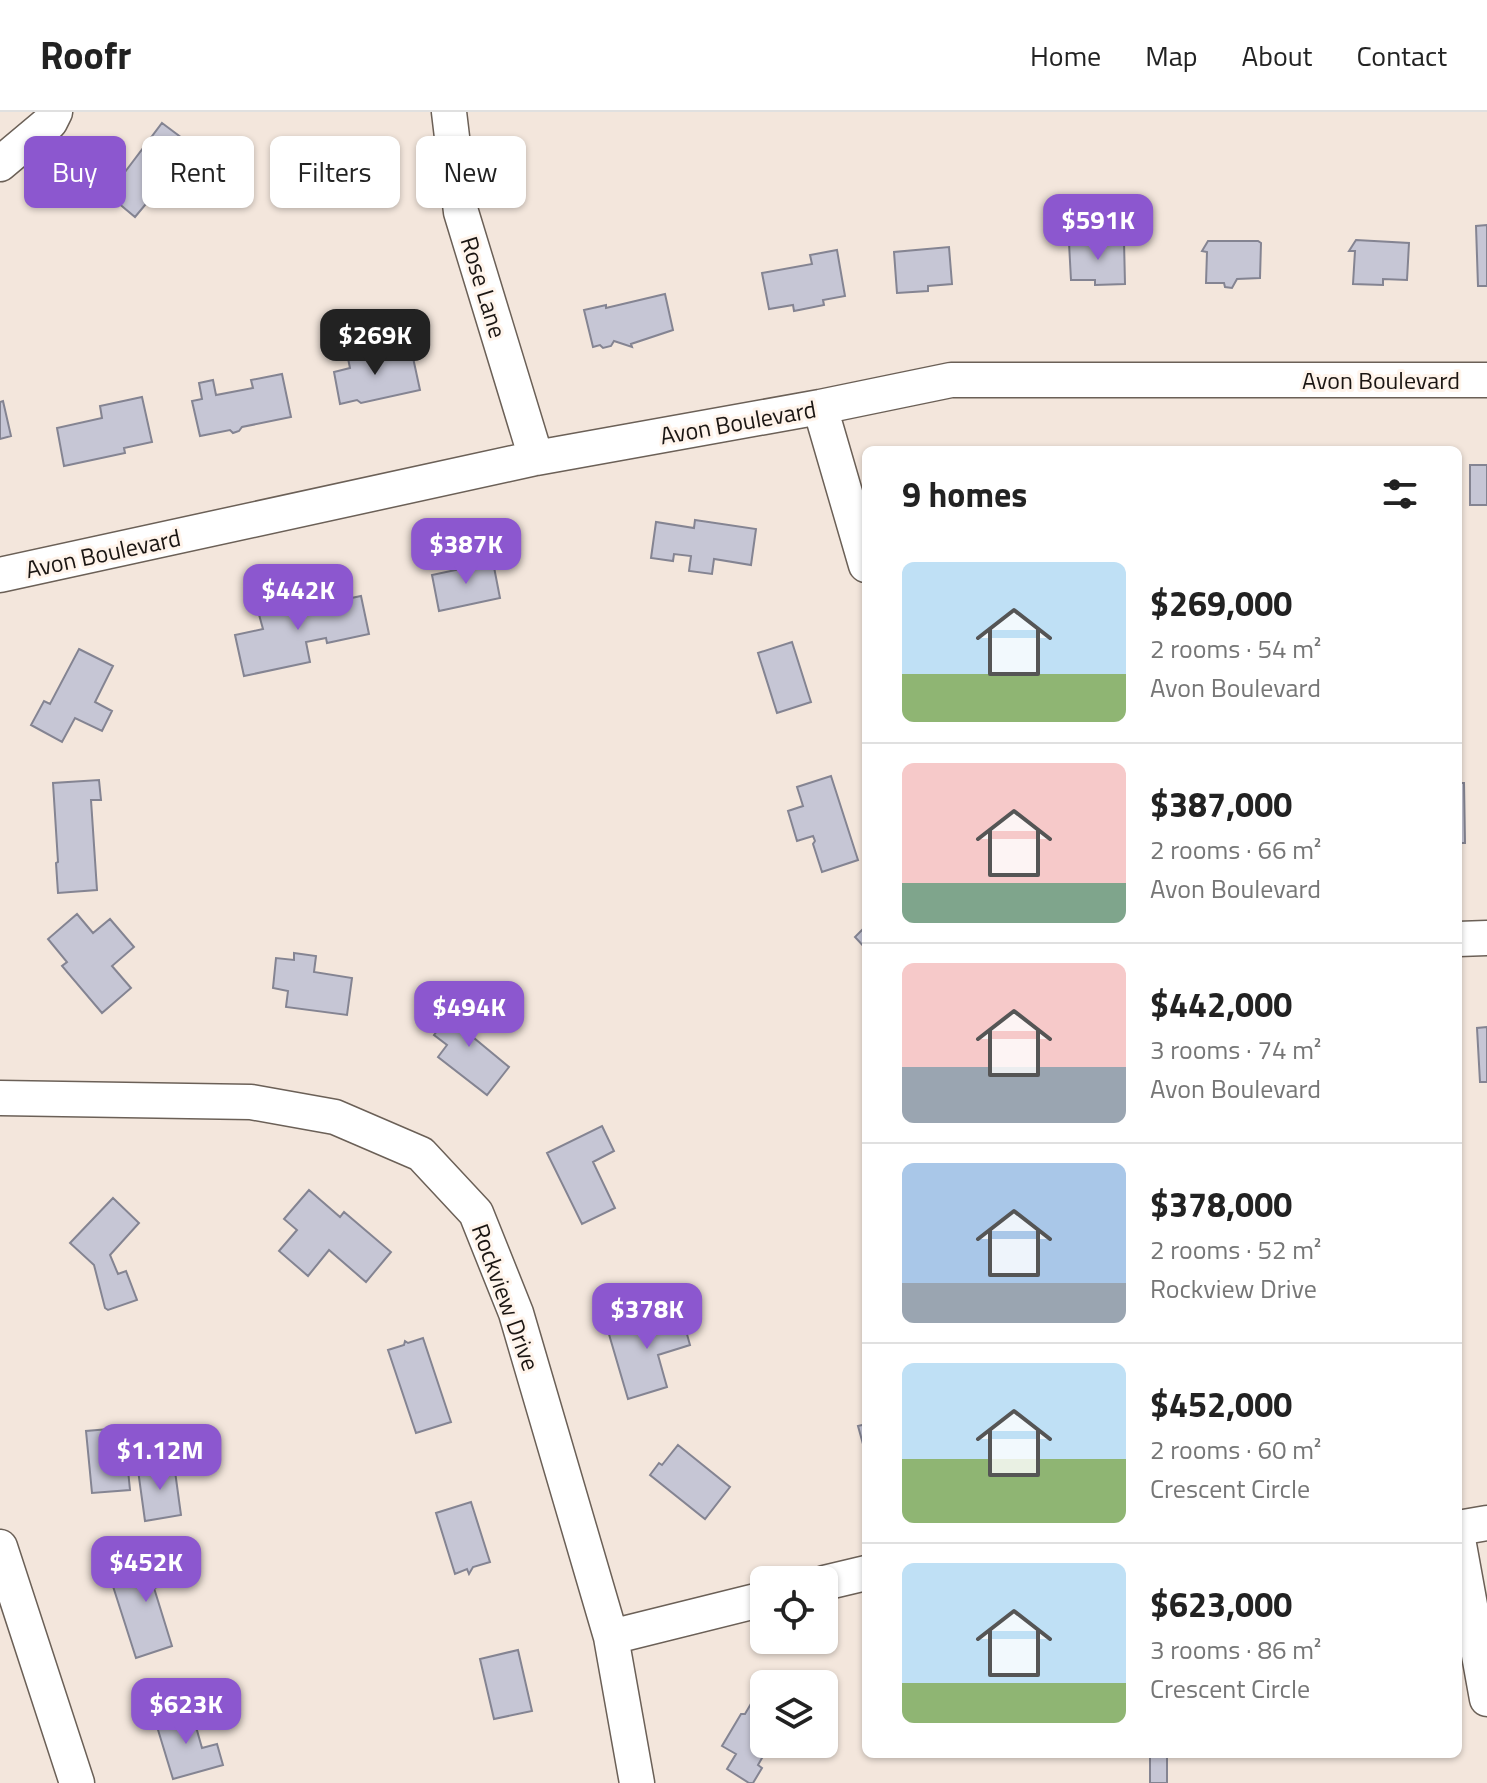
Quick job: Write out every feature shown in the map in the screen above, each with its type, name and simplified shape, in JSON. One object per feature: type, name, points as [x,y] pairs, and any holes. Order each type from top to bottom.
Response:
[{"type":"street","points":[[0,164],[50,122],[55,112]]},
{"type":"street","name":"Rose Lane","points":[[449,112],[461,212],[536,458]]},
{"type":"street","name":"Avon Boulevard","points":[[0,575],[536,458],[951,380],[1487,380]]},
{"type":"street","points":[[820,407],[862,551]]},
{"type":"street","points":[[1462,939],[1487,938]]},
{"type":"street","name":"Rockview Drive","points":[[0,1098],[251,1102],[335,1117],[421,1154],[476,1213],[516,1313],[611,1637],[637,1783]]},
{"type":"street","points":[[1462,1527],[1487,1523]]},
{"type":"street","points":[[0,1547],[77,1783]]},
{"type":"street","points":[[1462,1561],[1487,1699]]},
{"type":"street","points":[[838,1580],[862,1574]]},
{"type":"street","points":[[611,1637],[750,1602]]},
{"type":"building","points":[[162,123],[179,136],[152,136]]},
{"type":"building","points":[[142,149],[142,208],[135,217],[124,208],[126,171]]},
{"type":"building","points":[[1487,225],[1487,286],[1478,286],[1476,226]]},
{"type":"building","points":[[1356,240],[1409,243],[1407,280],[1383,279],[1383,285],[1353,284],[1355,251],[1349,251]]},
{"type":"building","points":[[1124,241],[1125,284],[1095,285],[1095,280],[1071,280],[1069,243]]},
{"type":"building","points":[[1208,241],[1261,243],[1260,278],[1237,279],[1232,288],[1225,287],[1224,283],[1206,283],[1207,252],[1202,251]]},
{"type":"building","points":[[949,247],[952,284],[928,286],[928,291],[897,293],[894,252]]},
{"type":"building","points":[[837,250],[845,296],[823,300],[824,305],[794,311],[793,305],[769,309],[762,273],[812,264],[810,255]]},
{"type":"building","points":[[665,294],[673,330],[631,344],[632,347],[614,341],[611,346],[593,347],[584,310]]},
{"type":"building","points":[[369,344],[373,361],[412,353],[420,390],[361,403],[357,400],[340,404],[334,372],[350,368],[346,349]]},
{"type":"building","points":[[282,374],[291,417],[242,427],[233,433],[230,430],[200,436],[192,401],[202,399],[199,383],[213,380],[216,395],[253,388],[251,380]]},
{"type":"building","points":[[142,397],[152,442],[124,448],[125,453],[64,466],[57,428],[102,418],[100,406]]},
{"type":"building","points":[[3,401],[11,436],[0,439],[0,402]]},
{"type":"building","points":[[1470,465],[1487,465],[1487,505],[1470,505]]},
{"type":"building","points":[[695,520],[756,529],[751,565],[714,559],[712,574],[689,571],[691,556],[674,554],[673,561],[651,558],[656,522],[694,528]]},
{"type":"building","points":[[493,562],[500,598],[439,611],[432,575]]},
{"type":"building","points":[[361,596],[369,634],[327,643],[326,638],[306,642],[310,662],[244,676],[235,635],[263,629],[258,611],[284,605],[283,600],[296,597],[297,603],[322,597],[323,604]]},
{"type":"building","points":[[792,642],[811,702],[777,713],[758,653]]},
{"type":"building","points":[[79,649],[113,666],[95,702],[112,711],[102,731],[75,718],[62,742],[31,725],[44,701],[50,704]]},
{"type":"building","points":[[831,776],[858,860],[822,872],[813,836],[797,841],[788,811],[803,806],[797,787]]},
{"type":"building","points":[[99,780],[101,800],[91,800],[97,890],[58,893],[53,783]]},
{"type":"building","points":[[1462,783],[1464,783],[1465,843],[1462,843]]},
{"type":"building","points":[[77,914],[93,933],[110,919],[134,947],[112,966],[131,988],[102,1013],[62,966],[67,962],[48,939]]},
{"type":"building","points":[[862,930],[862,945],[855,937]]},
{"type":"building","points":[[294,953],[316,956],[314,972],[352,978],[347,1015],[286,1007],[288,991],[273,988],[276,958],[294,960]]},
{"type":"building","points":[[463,998],[483,1014],[468,1033],[509,1067],[487,1095],[438,1057],[447,1045],[434,1035]]},
{"type":"building","points":[[1487,1027],[1487,1082],[1480,1082],[1477,1028]]},
{"type":"building","points":[[602,1126],[614,1151],[593,1162],[615,1208],[582,1224],[547,1153]]},
{"type":"building","points":[[309,1190],[340,1217],[344,1212],[391,1252],[366,1282],[329,1250],[308,1276],[279,1251],[297,1230],[284,1219]]},
{"type":"building","points":[[113,1198],[139,1223],[110,1255],[118,1274],[126,1271],[137,1300],[108,1310],[94,1265],[70,1243]]},
{"type":"building","points":[[680,1309],[690,1345],[658,1355],[667,1387],[628,1399],[608,1331]]},
{"type":"building","points":[[423,1338],[451,1422],[416,1433],[388,1350],[404,1345],[405,1341],[408,1343]]},
{"type":"building","points":[[121,1428],[130,1490],[92,1493],[86,1431]]},
{"type":"building","points":[[678,1445],[730,1487],[705,1519],[650,1475]]},
{"type":"building","points":[[174,1464],[181,1515],[145,1521],[138,1470]]},
{"type":"building","points":[[471,1502],[490,1562],[473,1567],[469,1574],[467,1569],[455,1574],[436,1513]]},
{"type":"building","points":[[177,1555],[185,1578],[154,1588],[172,1646],[136,1658],[110,1577]]},
{"type":"building","points":[[518,1650],[532,1711],[494,1719],[480,1659]]},
{"type":"building","points":[[750,1705],[750,1758],[762,1758],[758,1765],[762,1768],[753,1783],[727,1769],[736,1754],[722,1746],[741,1714],[745,1714]]},
{"type":"building","points":[[191,1709],[202,1748],[217,1744],[223,1765],[173,1779],[155,1720]]},
{"type":"building","points":[[1150,1758],[1167,1758],[1167,1783],[1150,1783]]}]
